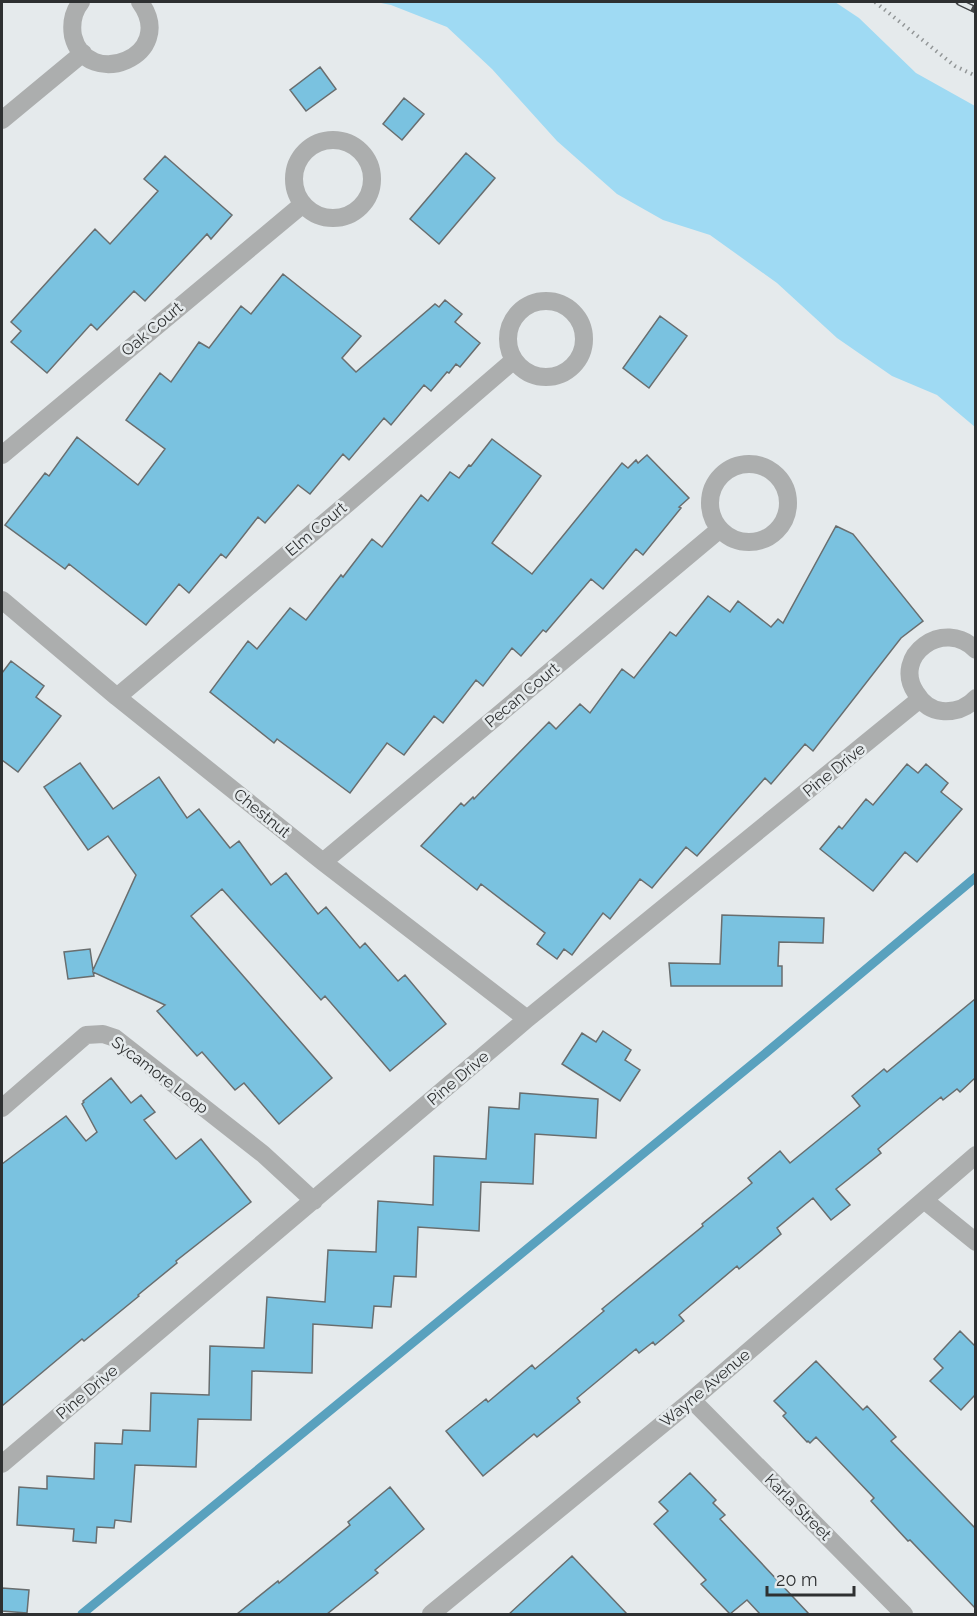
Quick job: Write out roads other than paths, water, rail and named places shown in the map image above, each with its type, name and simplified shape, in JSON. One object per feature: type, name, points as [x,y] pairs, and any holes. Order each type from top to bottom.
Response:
[{"type":"street","points":[[81,2],[73,16],[72,29],[75,42],[92,60],[116,65],[127,62],[145,45],[149,28],[146,10],[140,2]]},
{"type":"street","points":[[2,120],[83,53]]},
{"type":"street","points":[[335,140],[348,143],[359,150],[366,160],[371,178],[368,197],[360,207],[337,218],[324,217],[303,204],[296,193],[294,180],[301,156],[316,144],[335,140]]},
{"type":"street","name":"Oak Court","points":[[2,455],[303,204]]},
{"type":"street","points":[[541,301],[554,302],[566,307],[576,315],[582,326],[584,339],[577,362],[568,370],[557,376],[533,375],[522,369],[514,360],[509,348],[508,335],[511,323],[518,312],[541,301]]},
{"type":"street","name":"Elm Court","points":[[117,697],[514,360]]},
{"type":"street","points":[[754,464],[767,468],[777,476],[785,487],[788,505],[783,522],[775,531],[765,538],[753,541],[730,536],[720,529],[713,517],[710,504],[712,490],[718,479],[728,470],[740,465],[754,464]]},
{"type":"street","name":"Pecan Court","points":[[323,862],[720,529]]},
{"type":"street","name":"Chestnut","points":[[2,602],[323,862],[527,1019]]},
{"type":"street","points":[[975,650],[963,640],[951,637],[938,638],[926,643],[917,652],[911,663],[909,676],[920,699],[929,707],[940,711],[963,708],[975,698]]},
{"type":"street","name":"Pine Drive","points":[[2,1464],[527,1019],[920,699]]},
{"type":"street","name":"Sycamore Loop","points":[[2,1108],[86,1035],[103,1034],[115,1038],[263,1154],[314,1201]]},
{"type":"street","name":"Wayne Avenue","points":[[440,1612],[692,1400],[975,1155]]},
{"type":"street","points":[[924,1200],[975,1242]]},
{"type":"street","name":"Karla Street","points":[[692,1400],[904,1614]]},
{"type":"waterway","points":[[82,1614],[767,1052],[976,877]]},
{"type":"railway","points":[[959,2],[976,10]]}]
